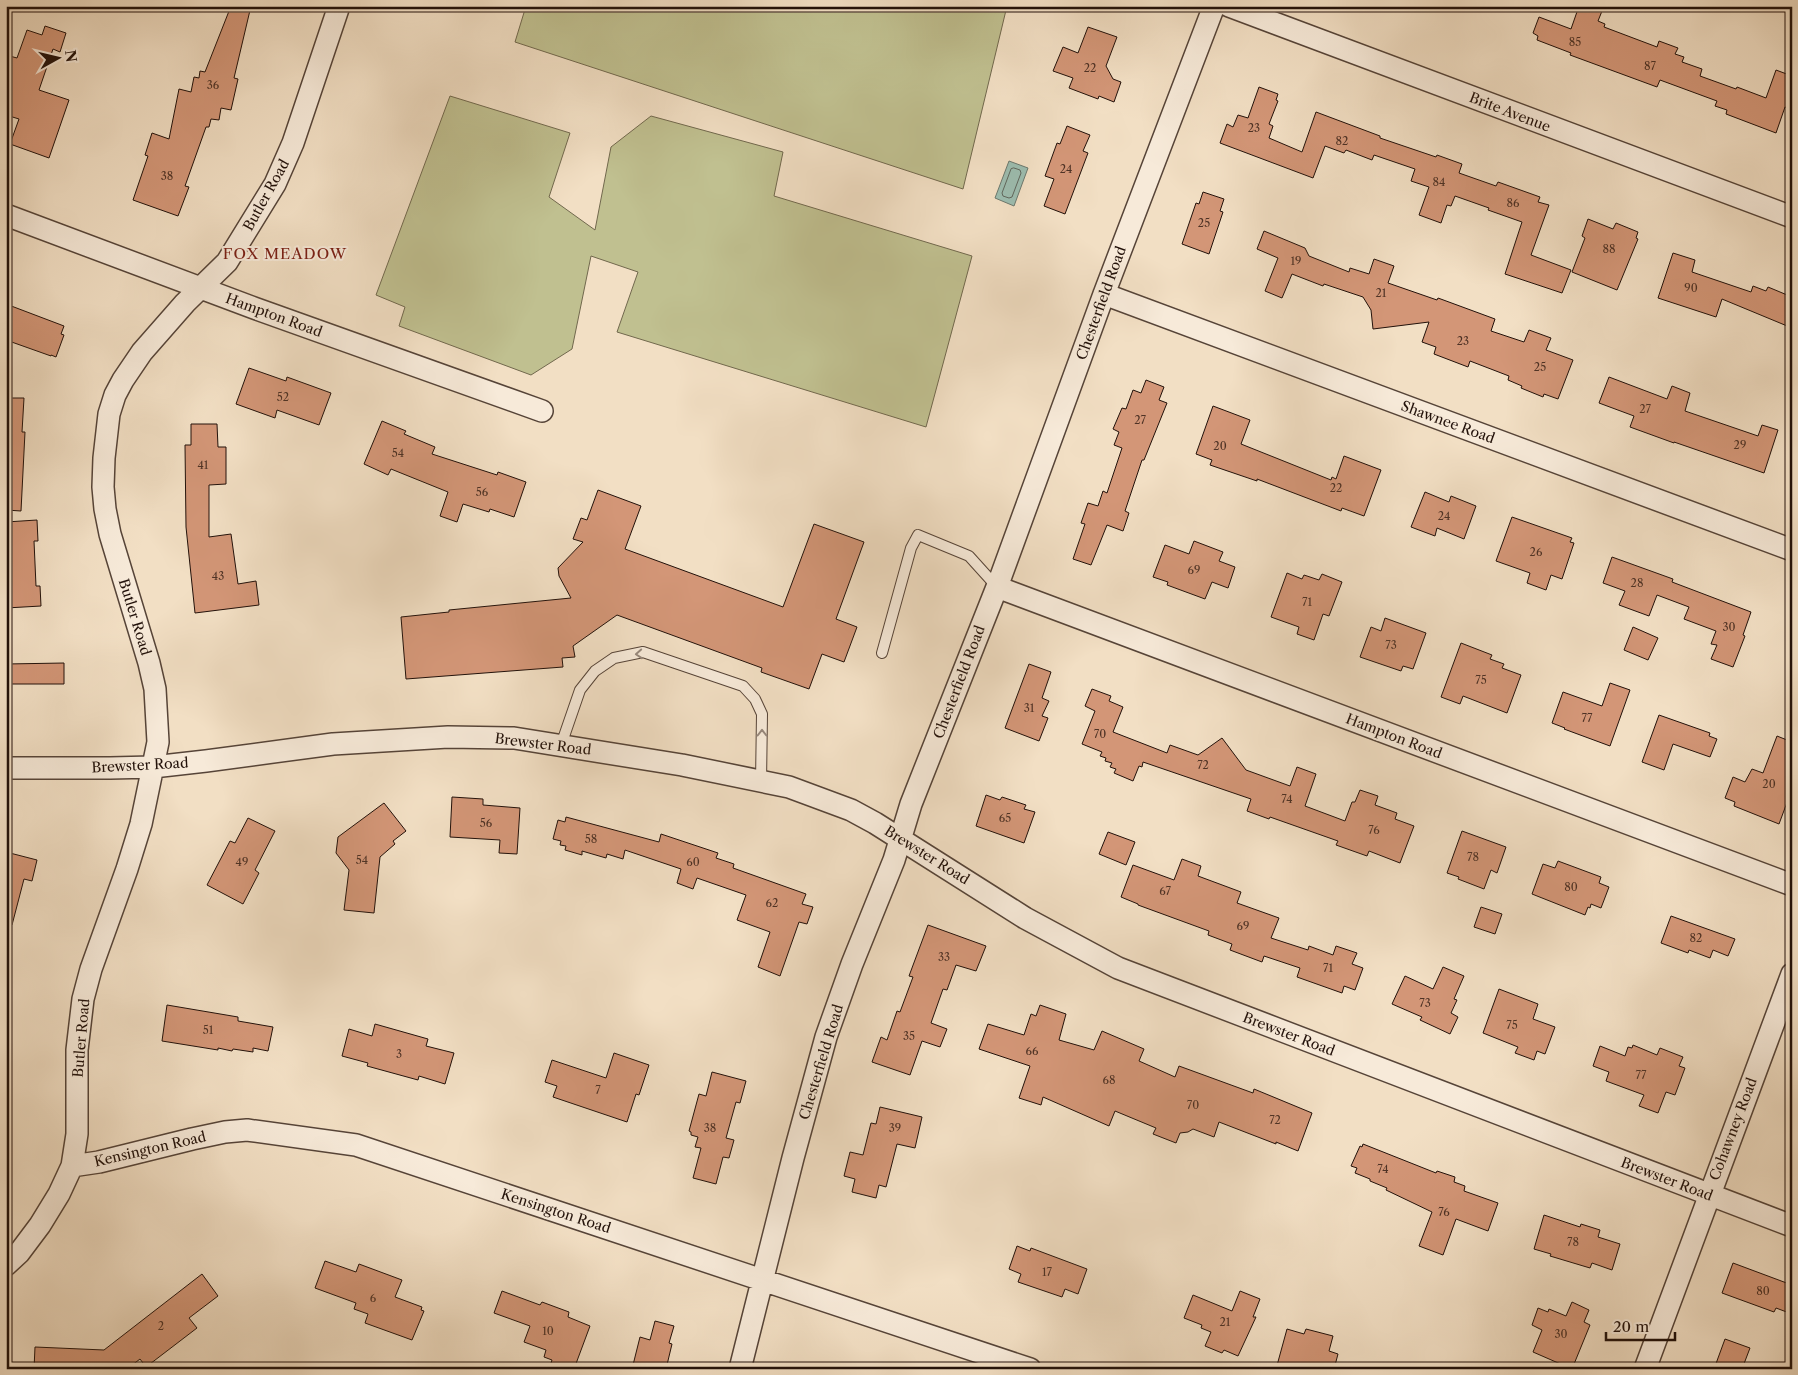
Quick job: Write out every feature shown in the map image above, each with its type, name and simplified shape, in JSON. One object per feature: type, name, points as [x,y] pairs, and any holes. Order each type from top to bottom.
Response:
[{"type":"street","name":"Butler Road","points":[[6,1265],[19,1253],[40,1225],[59,1194],[72,1166],[77,1134],[77,1050],[83,999],[130,860],[145,808],[158,742],[155,690],[134,608],[110,534],[103,487],[106,432],[109,414],[116,395],[142,352],[227,262],[275,184],[293,143],[339,6]]},
{"type":"street","name":"Chesterfield Road","points":[[740,1369],[793,1158],[826,1037],[852,964],[894,860],[911,804],[997,587],[1104,294],[1214,6]]},
{"type":"street","name":"Brite Avenue","points":[[1229,6],[1792,217]]},
{"type":"street","name":"Hampton Road","points":[[6,215],[201,288],[542,411]]},
{"type":"street","name":"Shawnee Road","points":[[1104,294],[1792,550]]},
{"type":"street","name":"Hampton Road","points":[[997,587],[1792,885]]},
{"type":"street","name":"Brewster Road","points":[[6,768],[153,767],[333,744],[439,738],[514,738],[682,765],[789,788],[851,810],[900,838],[1025,918],[1118,968],[1792,1226]]},
{"type":"street","name":"Cohawney Road","points":[[1645,1369],[1708,1195],[1792,974]]},
{"type":"street","name":"Kensington Road","points":[[72,1166],[99,1162],[192,1139],[248,1130],[356,1145],[1030,1369]]},
{"type":"lane","points":[[882,653],[910,548],[918,535],[969,556],[997,587]]},
{"type":"lane","points":[[561,745],[580,690],[595,671],[614,658],[643,652],[743,686],[755,699],[762,714],[762,782]]},
{"type":"green space","points":[[526,6],[1007,6],[963,189],[515,42]]},
{"type":"green space","points":[[450,96],[570,133],[549,197],[595,230],[611,147],[651,116],[783,152],[774,196],[972,256],[926,427],[617,332],[638,272],[591,256],[572,349],[531,375],[399,326],[405,307],[376,295]]},
{"type":"water","points":[[1009,161],[1028,168],[1014,206],[995,198]]},
{"type":"building","points":[[231,6],[251,6],[234,78],[238,79],[231,110],[221,108],[219,120],[211,119],[209,127],[206,127],[185,186],[189,187],[178,216],[133,200],[148,156],[145,155],[152,133],[169,139],[179,89],[191,92],[194,77],[199,78],[200,71],[205,72]]},
{"type":"building","points":[[1579,6],[1604,6],[1598,21],[1605,24],[1604,27],[1657,47],[1659,41],[1678,48],[1675,54],[1684,57],[1682,62],[1702,69],[1700,76],[1736,89],[1737,87],[1766,98],[1776,70],[1792,76],[1792,110],[1785,107],[1776,133],[1726,114],[1727,110],[1715,106],[1717,101],[1660,80],[1657,87],[1570,55],[1571,53],[1537,40],[1538,36],[1533,33],[1539,17],[1571,29]]},
{"type":"building","points":[[45,26],[66,33],[60,52],[53,49],[39,90],[69,100],[49,158],[10,144],[19,119],[6,115],[6,55],[17,58],[27,30],[42,35]]},
{"type":"building","points":[[1088,27],[1117,37],[1106,66],[1113,79],[1121,82],[1114,102],[1099,96],[1098,99],[1069,88],[1073,78],[1053,71],[1063,47],[1078,53]]},
{"type":"building","points":[[1259,87],[1278,94],[1276,100],[1278,101],[1269,124],[1273,126],[1269,138],[1302,152],[1316,112],[1380,136],[1380,138],[1462,164],[1459,173],[1496,186],[1498,182],[1540,197],[1538,202],[1549,205],[1531,255],[1571,270],[1562,293],[1505,274],[1522,222],[1455,196],[1451,206],[1447,205],[1441,223],[1419,215],[1429,187],[1411,181],[1415,169],[1374,155],[1372,160],[1346,150],[1344,153],[1325,146],[1313,178],[1220,143],[1227,124],[1233,127],[1238,115],[1248,118]]},
{"type":"building","points":[[1067,126],[1090,135],[1083,151],[1088,153],[1065,214],[1044,206],[1054,179],[1045,176],[1057,143],[1060,144]]},
{"type":"building","points":[[1203,192],[1224,199],[1220,211],[1223,212],[1209,254],[1182,244],[1196,203],[1199,204]]},
{"type":"building","points":[[1588,219],[1613,229],[1616,223],[1638,232],[1636,238],[1638,239],[1617,290],[1572,272],[1585,238],[1582,236]]},
{"type":"building","points":[[1264,231],[1305,248],[1309,256],[1349,272],[1350,268],[1369,274],[1374,259],[1394,266],[1388,283],[1437,300],[1438,298],[1495,319],[1491,331],[1524,342],[1529,330],[1551,338],[1546,350],[1573,360],[1558,399],[1544,394],[1543,397],[1521,388],[1522,386],[1508,380],[1509,376],[1470,361],[1468,367],[1434,354],[1436,347],[1422,342],[1429,322],[1373,329],[1371,310],[1363,297],[1324,284],[1323,286],[1292,274],[1282,298],[1265,291],[1278,258],[1257,249]]},
{"type":"building","points":[[1673,253],[1695,260],[1692,272],[1751,292],[1753,286],[1766,291],[1768,287],[1792,297],[1792,328],[1722,299],[1716,317],[1658,298]]},
{"type":"building","points":[[6,304],[64,326],[61,334],[64,335],[56,357],[6,340]]},
{"type":"building","points":[[249,368],[286,381],[287,377],[331,393],[319,425],[277,410],[275,418],[236,404]]},
{"type":"building","points":[[1609,377],[1667,399],[1672,386],[1690,393],[1685,411],[1758,436],[1762,425],[1778,430],[1764,473],[1630,427],[1634,416],[1599,403]]},
{"type":"building","points":[[1146,380],[1164,387],[1159,400],[1167,403],[1144,460],[1142,460],[1125,511],[1129,513],[1123,531],[1107,525],[1091,565],[1073,559],[1085,524],[1081,523],[1088,503],[1098,506],[1103,491],[1107,493],[1122,448],[1114,445],[1119,432],[1113,429],[1122,408],[1126,409],[1133,390],[1141,393]]},
{"type":"building","points":[[6,398],[24,398],[22,432],[25,432],[21,511],[6,510]]},
{"type":"building","points":[[1213,406],[1250,420],[1241,444],[1331,480],[1332,477],[1336,479],[1344,456],[1381,470],[1364,516],[1342,508],[1341,511],[1257,479],[1257,481],[1210,465],[1212,460],[1196,454]]},
{"type":"building","points":[[382,421],[406,431],[404,434],[435,447],[432,454],[497,475],[498,472],[526,482],[514,517],[490,509],[489,512],[463,504],[457,522],[440,516],[448,492],[391,469],[388,475],[364,464]]},
{"type":"building","points":[[191,424],[217,424],[218,447],[226,447],[226,484],[209,485],[209,537],[231,534],[238,584],[256,581],[259,605],[195,613],[186,527],[185,445],[191,445]]},
{"type":"building","points":[[598,490],[641,506],[625,549],[783,607],[814,524],[864,542],[836,619],[857,627],[844,662],[822,654],[809,689],[761,672],[762,668],[617,615],[573,646],[575,657],[562,658],[563,667],[406,679],[401,617],[449,612],[449,610],[571,598],[559,576],[558,568],[583,542],[573,539],[581,518],[587,520]]},
{"type":"building","points":[[1425,492],[1449,502],[1451,496],[1476,506],[1464,539],[1437,528],[1435,536],[1411,527]]},
{"type":"building","points":[[1512,517],[1572,538],[1570,542],[1574,543],[1562,579],[1551,575],[1546,590],[1527,583],[1530,573],[1496,561]]},
{"type":"building","points":[[37,520],[38,541],[34,541],[36,586],[40,586],[41,606],[6,608],[6,522]]},
{"type":"building","points":[[1194,541],[1223,552],[1219,561],[1235,567],[1228,588],[1212,582],[1205,599],[1167,585],[1168,582],[1153,577],[1165,545],[1189,554]]},
{"type":"building","points":[[1612,557],[1673,579],[1672,582],[1751,612],[1743,635],[1745,636],[1733,667],[1711,659],[1717,645],[1711,644],[1716,631],[1684,619],[1689,607],[1657,595],[1649,616],[1619,605],[1625,591],[1603,583]]},
{"type":"building","points":[[1287,573],[1302,579],[1304,575],[1319,580],[1322,574],[1342,582],[1329,616],[1323,614],[1314,640],[1297,634],[1299,627],[1271,617]]},
{"type":"building","points":[[1385,618],[1426,633],[1413,669],[1403,666],[1401,671],[1360,657],[1371,627],[1381,631]]},
{"type":"building","points":[[1633,627],[1658,638],[1648,660],[1624,650]]},
{"type":"building","points":[[1461,643],[1492,655],[1490,659],[1504,664],[1502,668],[1521,675],[1507,713],[1463,696],[1460,704],[1441,697]]},
{"type":"building","points":[[64,663],[64,684],[6,684],[6,664]]},
{"type":"building","points":[[1029,664],[1051,672],[1042,698],[1049,701],[1042,716],[1048,718],[1039,741],[1005,728]]},
{"type":"building","points":[[1610,683],[1630,690],[1610,746],[1552,723],[1563,692],[1602,706]]},
{"type":"building","points":[[1092,689],[1111,696],[1109,701],[1123,707],[1113,732],[1167,753],[1170,745],[1198,755],[1222,738],[1246,770],[1290,786],[1297,767],[1316,774],[1305,806],[1345,821],[1352,802],[1355,802],[1360,790],[1378,796],[1375,805],[1397,813],[1395,819],[1414,826],[1400,863],[1369,851],[1367,856],[1336,845],[1338,841],[1270,817],[1269,819],[1247,811],[1251,799],[1143,762],[1142,767],[1139,766],[1133,781],[1114,773],[1116,769],[1110,767],[1112,763],[1105,761],[1106,758],[1100,756],[1102,752],[1082,744],[1095,711],[1085,706]]},
{"type":"building","points":[[1659,715],[1710,733],[1709,736],[1717,739],[1710,757],[1673,744],[1664,770],[1642,762]]},
{"type":"building","points":[[1777,736],[1792,742],[1792,789],[1779,824],[1734,806],[1735,802],[1725,798],[1733,777],[1745,782],[1752,769],[1763,773]]},
{"type":"building","points":[[986,795],[1000,800],[1002,797],[1026,805],[1024,809],[1035,812],[1024,843],[976,826]]},
{"type":"building","points":[[452,797],[483,799],[483,805],[520,808],[517,854],[499,853],[500,840],[450,837]]},
{"type":"building","points":[[384,803],[406,831],[393,841],[395,844],[380,857],[374,913],[344,910],[349,870],[336,853],[338,837]]},
{"type":"building","points":[[566,817],[659,842],[661,834],[718,853],[716,858],[734,864],[733,868],[806,894],[802,904],[813,907],[807,924],[799,922],[780,976],[758,967],[770,932],[737,920],[746,895],[697,878],[693,889],[677,883],[681,869],[625,850],[623,859],[607,854],[606,858],[582,851],[582,855],[565,850],[566,846],[560,845],[561,841],[553,839],[558,820],[565,822]]},
{"type":"building","points":[[248,818],[275,831],[255,870],[259,873],[243,904],[207,885],[230,841],[235,843]]},
{"type":"building","points":[[1462,831],[1506,847],[1497,873],[1491,870],[1484,889],[1447,873]]},
{"type":"building","points":[[1108,832],[1135,842],[1126,865],[1099,854]]},
{"type":"building","points":[[6,852],[37,860],[32,881],[24,879],[12,925],[6,924]]},
{"type":"building","points":[[1182,859],[1201,866],[1198,876],[1241,892],[1237,903],[1279,918],[1271,938],[1308,950],[1309,946],[1333,955],[1336,946],[1357,953],[1352,964],[1363,968],[1355,990],[1344,986],[1342,993],[1297,977],[1300,968],[1264,956],[1262,962],[1230,950],[1232,944],[1208,935],[1209,931],[1121,897],[1133,865],[1174,880]]},
{"type":"building","points":[[1558,861],[1601,877],[1599,883],[1609,887],[1601,908],[1591,904],[1585,915],[1532,894],[1543,864],[1555,868]]},
{"type":"building","points":[[1481,907],[1502,914],[1495,934],[1474,927]]},
{"type":"building","points":[[1671,916],[1735,939],[1728,956],[1713,950],[1710,958],[1689,950],[1688,953],[1661,943]]},
{"type":"building","points":[[928,925],[986,946],[976,971],[956,965],[947,990],[943,989],[931,1023],[947,1029],[940,1047],[922,1041],[910,1075],[872,1062],[881,1037],[887,1040],[897,1011],[900,1012],[913,977],[909,976]]},
{"type":"building","points":[[1443,967],[1464,976],[1454,999],[1457,1000],[1451,1013],[1458,1017],[1450,1034],[1420,1020],[1422,1017],[1392,1004],[1405,976],[1433,989]]},
{"type":"building","points":[[1499,989],[1538,1004],[1533,1019],[1555,1027],[1545,1054],[1537,1051],[1534,1060],[1515,1053],[1518,1047],[1483,1033]]},
{"type":"building","points":[[167,1005],[238,1017],[238,1021],[273,1027],[268,1051],[253,1048],[253,1052],[218,1048],[218,1050],[162,1041]]},
{"type":"building","points":[[1040,1005],[1066,1014],[1059,1040],[1094,1050],[1102,1031],[1144,1049],[1139,1061],[1175,1077],[1179,1066],[1253,1093],[1254,1089],[1312,1113],[1298,1151],[1219,1122],[1214,1137],[1193,1129],[1180,1133],[1176,1143],[1153,1134],[1156,1128],[1115,1111],[1109,1126],[1043,1097],[1041,1105],[1019,1098],[1030,1066],[979,1049],[988,1024],[1024,1035],[1031,1014],[1036,1016]]},
{"type":"building","points":[[375,1024],[428,1039],[426,1046],[454,1053],[445,1084],[419,1076],[418,1080],[367,1066],[368,1063],[342,1056],[349,1029],[372,1036]]},
{"type":"building","points":[[1633,1045],[1657,1055],[1660,1048],[1683,1057],[1679,1066],[1685,1068],[1675,1095],[1666,1092],[1658,1113],[1639,1106],[1644,1095],[1606,1081],[1609,1072],[1593,1066],[1600,1046],[1625,1056],[1628,1047],[1632,1048]]},
{"type":"building","points":[[614,1053],[649,1065],[639,1095],[636,1094],[627,1122],[553,1097],[557,1086],[545,1082],[552,1060],[606,1078]]},
{"type":"building","points":[[712,1072],[746,1081],[740,1103],[736,1102],[726,1138],[734,1140],[729,1158],[723,1157],[716,1184],[693,1178],[701,1148],[695,1147],[698,1137],[691,1135],[689,1131],[699,1094],[706,1096]]},
{"type":"building","points":[[880,1107],[922,1117],[915,1148],[897,1144],[886,1187],[879,1185],[876,1198],[852,1192],[855,1179],[844,1176],[850,1152],[863,1155],[871,1123],[876,1124]]},
{"type":"building","points":[[1363,1144],[1436,1173],[1437,1171],[1455,1177],[1454,1182],[1465,1186],[1464,1191],[1498,1203],[1488,1231],[1456,1219],[1443,1255],[1419,1246],[1432,1212],[1355,1173],[1357,1168],[1351,1166],[1360,1146],[1362,1147]]},
{"type":"building","points":[[1544,1215],[1580,1227],[1581,1224],[1600,1230],[1598,1237],[1620,1244],[1612,1270],[1592,1263],[1590,1268],[1534,1249]]},
{"type":"building","points":[[1017,1246],[1030,1251],[1031,1248],[1087,1269],[1078,1294],[1065,1289],[1062,1297],[1018,1282],[1021,1274],[1009,1269]]},
{"type":"building","points":[[325,1261],[356,1272],[359,1264],[402,1280],[395,1297],[422,1307],[421,1310],[424,1311],[412,1340],[365,1323],[368,1314],[354,1309],[356,1303],[315,1288]]},
{"type":"building","points":[[1733,1263],[1792,1285],[1792,1314],[1776,1308],[1774,1312],[1722,1293]]},
{"type":"building","points":[[202,1274],[218,1296],[189,1318],[197,1328],[146,1367],[140,1359],[127,1369],[34,1369],[35,1347],[104,1350]]},
{"type":"building","points":[[502,1291],[540,1305],[542,1302],[569,1312],[568,1317],[590,1326],[574,1369],[549,1369],[552,1360],[544,1357],[546,1350],[524,1342],[530,1326],[494,1313]]},
{"type":"building","points":[[1240,1291],[1260,1299],[1253,1317],[1256,1317],[1238,1356],[1224,1350],[1222,1353],[1205,1346],[1211,1332],[1201,1328],[1202,1325],[1184,1318],[1193,1295],[1232,1311]]},
{"type":"building","points":[[1572,1302],[1589,1310],[1584,1322],[1590,1325],[1572,1369],[1533,1352],[1542,1330],[1532,1325],[1538,1308],[1548,1312],[1549,1309],[1566,1316]]},
{"type":"building","points":[[655,1321],[674,1326],[669,1343],[672,1344],[666,1369],[632,1369],[640,1337],[650,1340]]},
{"type":"building","points":[[1287,1329],[1304,1334],[1306,1329],[1333,1336],[1329,1351],[1338,1354],[1334,1369],[1276,1369]]},
{"type":"building","points":[[1725,1339],[1750,1348],[1742,1369],[1714,1369]]},
{"type":"district","name":"FOX MEADOW","points":[[285,253]]}]
